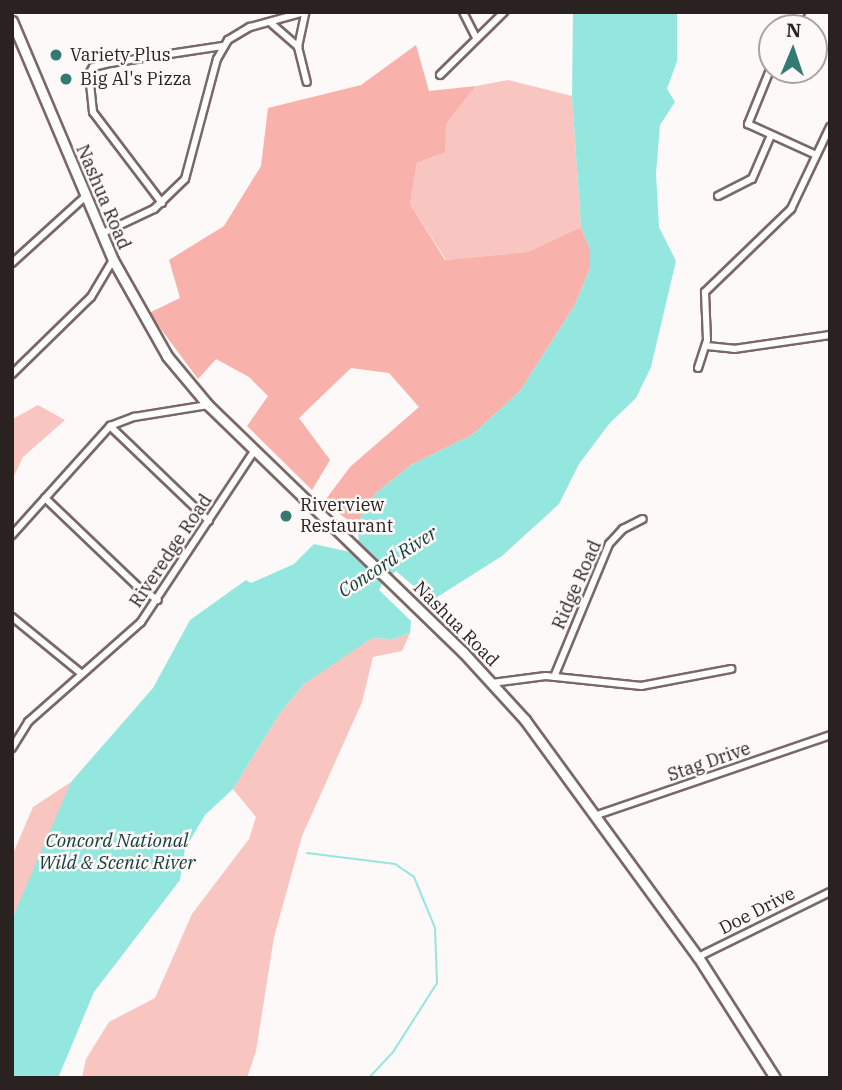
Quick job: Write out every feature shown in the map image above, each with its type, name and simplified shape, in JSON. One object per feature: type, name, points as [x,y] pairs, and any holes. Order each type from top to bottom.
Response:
[{"type":"main road","name":"Nashua Road","points":[[12,21],[101,234],[158,342],[208,405],[348,539],[492,683],[558,760],[698,957],[775,1078]]},
{"type":"street","points":[[162,203],[93,112],[90,71],[110,63],[223,46],[242,30],[305,12],[298,47]]},
{"type":"street","points":[[463,12],[476,38]]},
{"type":"street","points":[[440,75],[504,12]]},
{"type":"street","points":[[270,23],[284,30],[298,47],[307,82]]},
{"type":"street","points":[[101,234],[162,203],[181,186],[192,165],[223,46]]},
{"type":"street","points":[[763,84],[749,114],[750,126],[816,155]]},
{"type":"street","points":[[698,368],[706,346],[703,301],[708,288],[791,209],[830,127]]},
{"type":"street","points":[[718,196],[752,179],[771,135]]},
{"type":"street","points":[[12,263],[86,196]]},
{"type":"street","points":[[12,374],[91,297],[113,260]]},
{"type":"street","points":[[706,346],[734,349],[830,335]]},
{"type":"street","points":[[12,535],[110,426],[134,417],[208,405]]},
{"type":"street","points":[[110,426],[209,521]]},
{"type":"street","name":"Riveredge Road","points":[[12,748],[28,722],[141,622],[255,450]]},
{"type":"street","points":[[45,498],[137,586],[158,600]]},
{"type":"street","name":"Ridge Road","points":[[554,677],[609,544],[623,529],[643,519]]},
{"type":"street","points":[[12,617],[82,674]]},
{"type":"street","points":[[492,683],[554,677],[641,687],[731,669]]},
{"type":"street","name":"Stag Drive","points":[[597,815],[830,735]]},
{"type":"street","name":"Doe Drive","points":[[698,957],[830,892]]},
{"type":"shaded area","points":[[416,45],[429,91],[476,86],[446,124],[445,152],[417,163],[410,204],[445,260],[527,252],[581,227],[590,249],[590,268],[575,305],[520,391],[472,435],[411,465],[376,493],[356,525],[323,503],[350,467],[419,407],[389,373],[351,368],[299,418],[330,460],[312,490],[247,426],[268,396],[249,377],[216,359],[198,379],[149,313],[180,298],[169,260],[224,226],[261,166],[268,108],[361,85]]},
{"type":"shaded area","points":[[508,80],[572,96],[581,227],[527,252],[446,260],[410,204],[417,163],[444,152],[446,124],[476,86]]},
{"type":"shaded area","points":[[38,405],[65,420],[23,457],[12,480],[13,419]]},
{"type":"shaded area","points":[[410,633],[402,651],[373,657],[362,702],[302,836],[274,937],[256,1051],[247,1078],[82,1078],[86,1059],[109,1022],[155,998],[192,914],[249,839],[256,817],[233,789],[280,713],[304,684],[356,646],[372,638],[393,639]]},
{"type":"shaded area","points":[[71,782],[55,827],[12,919],[12,856],[33,807]]},
{"type":"water","name":"Concord National Wild & Scenic River","points":[[573,12],[677,12],[677,61],[667,89],[675,102],[660,125],[656,173],[659,227],[676,261],[651,367],[636,398],[609,424],[579,464],[559,504],[502,556],[431,601],[396,571],[382,584],[379,590],[411,621],[410,633],[393,639],[372,638],[304,684],[280,713],[233,789],[205,815],[185,849],[180,880],[94,992],[58,1078],[12,1078],[12,919],[71,782],[153,688],[190,620],[246,580],[251,583],[294,564],[314,544],[350,552],[359,539],[356,525],[376,493],[411,465],[472,435],[520,391],[575,305],[590,268],[590,249],[581,227],[572,96]]},
{"type":"waterway","points":[[307,853],[395,864],[414,877],[435,928],[437,983],[393,1052],[369,1078]]},
{"type":"place","name":"Variety Plus","points":[[56,55]]},
{"type":"place","name":"Big Al's Pizza","points":[[66,79]]},
{"type":"place","name":"Riverview Restaurant","points":[[286,516]]},
{"type":"water label","name":"Concord River","points":[[388,562]]}]
